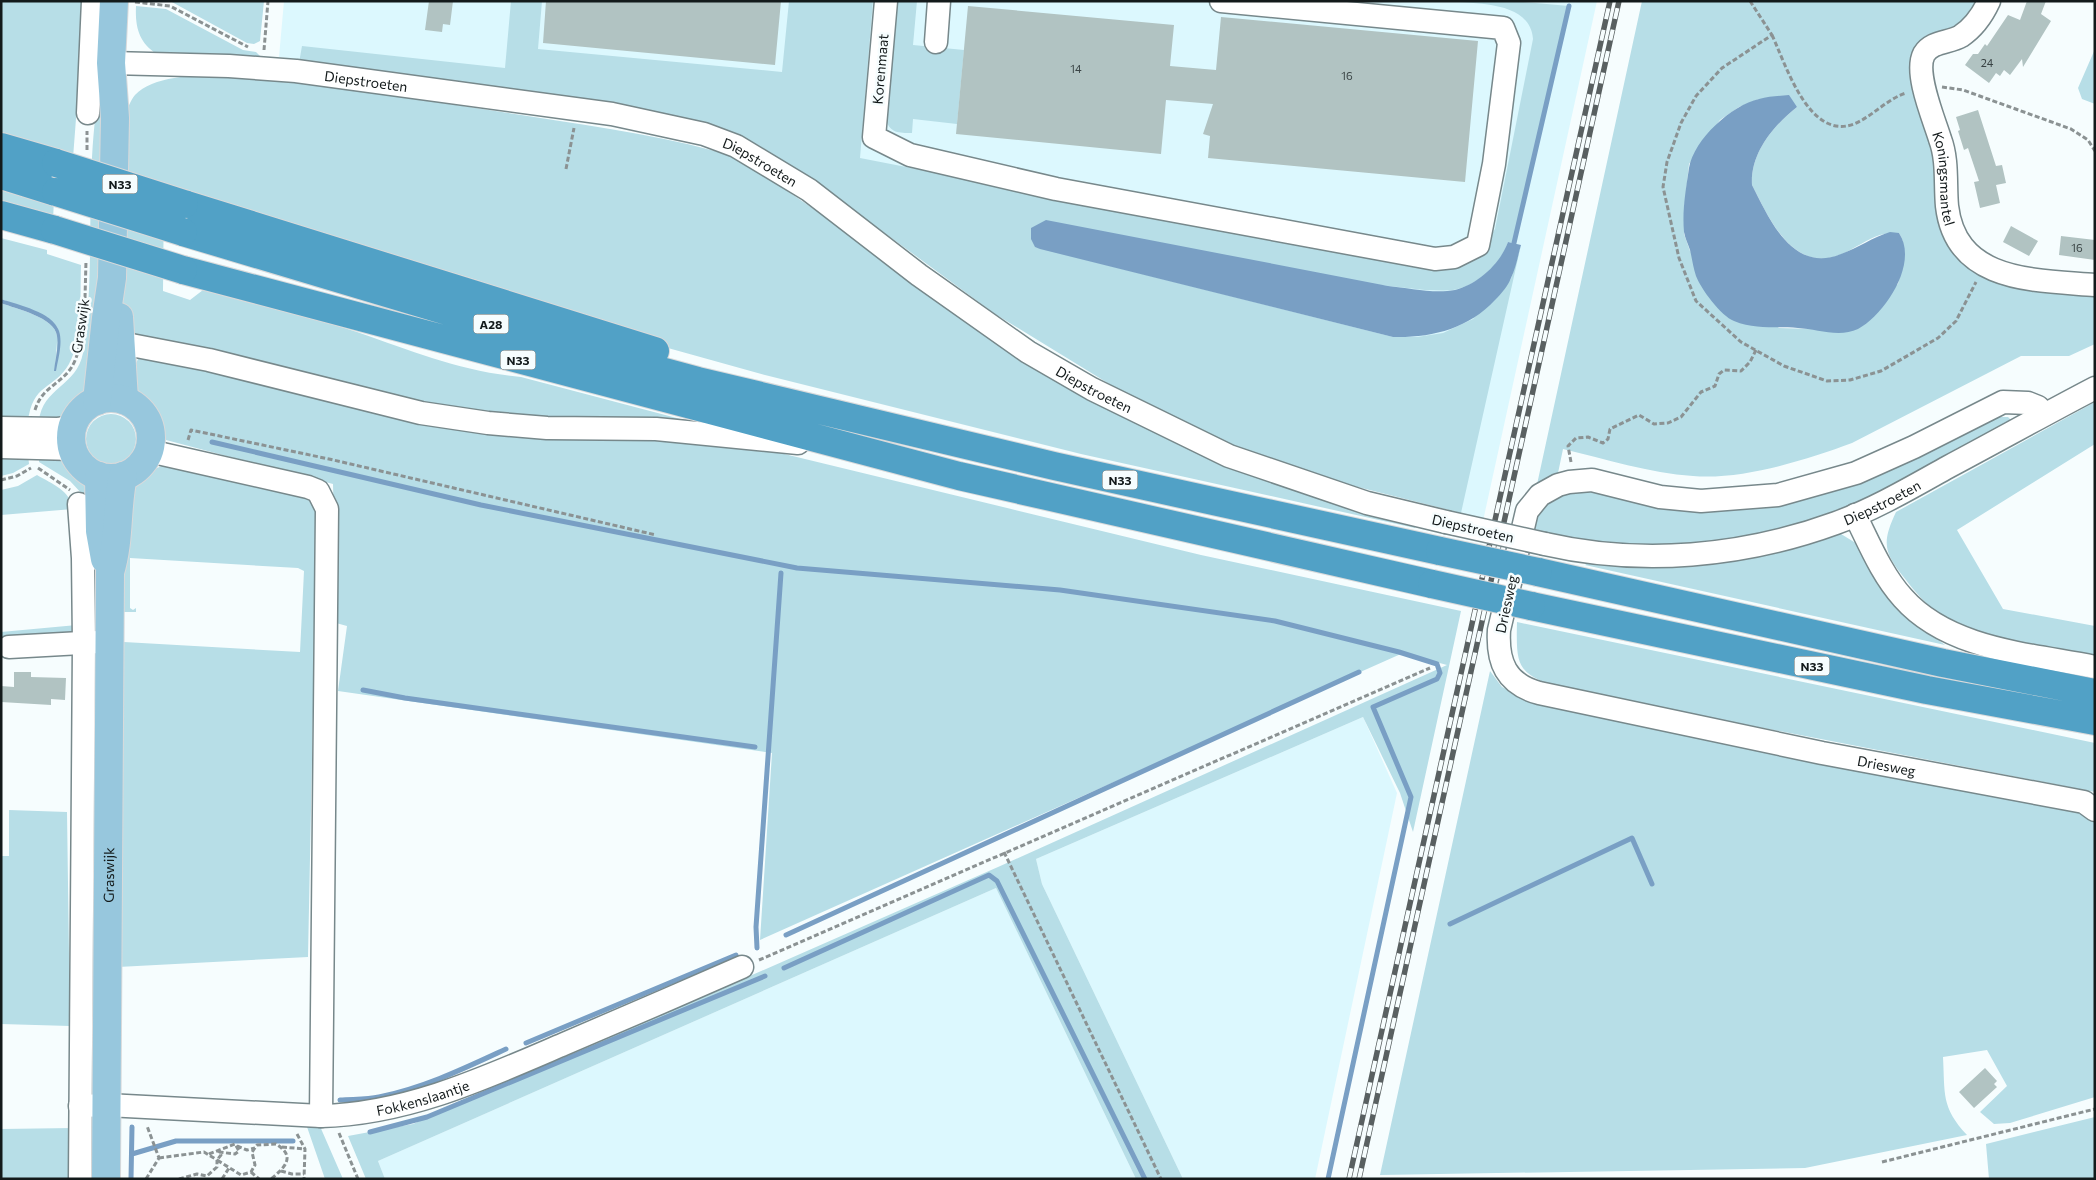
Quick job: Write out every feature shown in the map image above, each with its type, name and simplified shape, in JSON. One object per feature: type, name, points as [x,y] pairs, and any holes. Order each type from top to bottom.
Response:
[{"type":"highway","name":"N33","points":[[1,147],[710,368],[802,404],[1064,468],[1943,663],[2095,693]]},
{"type":"highway","name":"A28","points":[[1,175],[524,334],[698,381],[802,404]]},
{"type":"highway","points":[[1,215],[93,250]]},
{"type":"highway","points":[[1,226],[55,235]]},
{"type":"highway","name":"N33","points":[[93,250],[183,270],[959,476],[1531,606],[1927,690],[2095,721]]},
{"type":"main road","name":"Graswijk","points":[[97,401],[102,340],[112,278],[115,118],[124,89],[119,63],[114,1]]},
{"type":"main road","name":"Graswijk","points":[[119,63],[131,2]]},
{"type":"main road","name":"Graswijk","points":[[102,340],[124,400]]},
{"type":"main road","points":[[106,399],[124,400],[145,416],[151,433],[149,451],[140,467],[111,476],[83,466],[73,438],[82,411],[97,401],[106,399]]},
{"type":"main road","name":"Graswijk","points":[[106,1179],[94,1105],[97,642],[110,572],[102,550],[100,532],[111,476]]},
{"type":"street","points":[[88,113],[93,1]]},
{"type":"street","name":"Korenmaat","points":[[886,1],[874,137],[910,155],[1056,189],[1435,259],[1454,257],[1478,245],[1494,164],[1509,43],[1503,28],[1221,1]]},
{"type":"street","points":[[936,42],[939,1]]},
{"type":"street","name":"Koningsmantel","points":[[1989,1],[1981,16],[1960,36],[1936,44],[1924,55],[1921,70],[1924,87],[1942,142],[1951,224],[1960,245],[1984,267],[2016,276],[2095,285]]},
{"type":"street","name":"Diepstroeten","points":[[119,63],[263,59],[657,122],[704,134],[736,146],[809,190],[919,275],[1028,352],[1092,389],[1229,456],[1366,502],[1545,544],[1606,553],[1697,554],[1769,544],[1855,515],[2095,388]]},
{"type":"street","points":[[102,340],[281,378],[420,413],[459,419],[547,428],[666,430],[854,449]]},
{"type":"street","name":"Driesweg","points":[[2046,414],[2038,407],[2028,403],[2002,402],[1914,447],[1856,473],[1778,494],[1701,501],[1660,496],[1592,480],[1558,485],[1540,495],[1527,511],[1499,630],[1498,644],[1508,675],[1527,690],[1533,692],[1822,753],[2084,802],[2095,810]]},
{"type":"street","points":[[1,428],[34,429],[73,438]]},
{"type":"street","points":[[1,447],[73,438]]},
{"type":"street","points":[[149,451],[183,457],[313,489],[318,491],[324,499],[327,508],[319,1116]]},
{"type":"street","name":"Graswijk","points":[[79,504],[83,558],[97,642]]},
{"type":"street","points":[[1855,515],[1889,580],[1904,599],[1928,620],[1960,637],[2095,667]]},
{"type":"street","points":[[9,647],[97,642]]},
{"type":"street","name":"Fokkenslaantje","points":[[94,1105],[319,1116],[403,1106],[446,1093],[503,1071],[742,967]]},
{"type":"street","name":"Graswijk","points":[[80,1179],[94,1105]]},
{"type":"path","points":[[131,2],[170,6],[263,59],[268,1]]},
{"type":"path","points":[[1750,1],[1772,35],[1798,93],[1809,109],[1828,124],[1841,127],[1855,124],[1898,95],[1924,87],[1940,86],[1963,90],[2071,129],[2088,140],[2095,151]]},
{"type":"path","points":[[1772,35],[1722,68],[1696,96],[1682,123],[1667,162],[1663,187],[1679,258],[1696,301],[1741,342],[1784,366],[1827,381],[1850,380],[1866,377],[1915,353],[1938,338],[1956,321],[1984,267]]},
{"type":"path","points":[[566,169],[577,110]]},
{"type":"path","points":[[87,156],[88,113]]},
{"type":"path","name":"Graswijk","points":[[85,302],[93,250]]},
{"type":"path","name":"Graswijk","points":[[34,429],[37,402],[102,340]]},
{"type":"path","points":[[1568,446],[1576,438],[1584,437],[1603,443],[1608,439],[1610,429],[1639,414],[1654,424],[1668,422],[1681,417],[1701,392],[1714,386],[1719,374],[1724,370],[1741,371],[1750,362],[1756,350]]},
{"type":"path","points":[[183,457],[191,430],[329,459],[656,535]]},
{"type":"path","points":[[1,480],[17,476],[36,465],[72,491],[79,504]]},
{"type":"path","points":[[742,967],[1430,668]]},
{"type":"path","points":[[1004,852],[1161,1179]]},
{"type":"path","points":[[1882,1162],[2095,1109]]},
{"type":"path","points":[[304,1179],[305,1149],[294,1127],[319,1116],[341,1138],[358,1179]]},
{"type":"path","points":[[146,1179],[159,1158],[154,1144]]},
{"type":"path","points":[[220,1152],[228,1146],[237,1146],[247,1150],[255,1148],[257,1145],[276,1144],[281,1147],[305,1149]]},
{"type":"path","points":[[159,1158],[184,1156],[194,1152],[235,1154],[239,1151],[237,1146]]},
{"type":"path","points":[[271,1179],[288,1162],[281,1147]]},
{"type":"path","points":[[237,1179],[241,1175],[251,1172],[255,1165],[252,1152],[255,1148]]},
{"type":"path","points":[[179,1179],[197,1174],[207,1176],[216,1167],[216,1160],[220,1158],[220,1152]]},
{"type":"path","points":[[209,1154],[241,1175]]},
{"type":"path","points":[[222,1179],[229,1168]]},
{"type":"path","points":[[281,1171],[304,1174]]},
{"type":"path","points":[[251,1172],[259,1179]]},
{"type":"shaded area","points":[[1,1],[85,1],[73,158],[1,136]]},
{"type":"shaded area","points":[[170,1],[264,1],[260,41],[254,44],[247,43]]},
{"type":"shaded area","points":[[284,1],[1597,1],[1483,521],[1238,438],[763,140],[694,109],[279,57]]},
{"type":"shaded area","points":[[511,1],[542,1],[538,49],[782,72],[789,1],[873,1],[860,158],[1189,222],[1452,269],[1478,256],[1495,229],[1533,39],[1530,26],[1522,17],[1511,11],[1499,6],[1444,1],[1511,1],[1569,6],[1514,243],[1508,242],[1494,266],[1471,284],[1453,290],[1425,290],[1035,247],[1393,337],[1417,337],[1443,333],[1473,319],[1511,279],[1521,245],[1461,513],[1330,480],[1236,447],[1137,401],[995,314],[811,179],[758,145],[704,122],[632,108],[299,63],[302,46],[505,68]]},
{"type":"shaded area","points":[[894,1],[917,1],[913,45],[964,50],[957,124],[913,119],[912,133],[903,133],[890,128],[886,120]]},
{"type":"shaded area","points":[[1642,1],[1976,1],[1968,16],[1957,27],[1927,40],[1958,255],[2095,294],[2095,344],[2069,356],[2021,356],[1852,443],[1795,462],[1732,475],[1693,476],[1644,469],[1563,449],[1557,478],[1536,489]],"holes":[[[1759,99],[1797,107],[1780,122],[1765,141],[1759,151],[1752,173],[1752,185],[1766,213],[1785,240],[1796,250],[1810,257],[1825,258],[1842,254],[1870,239],[1885,234],[1899,233],[1904,245],[1904,258],[1898,284],[1822,331],[1815,329],[1779,328],[1690,251],[1684,234],[1684,212],[1689,164],[1720,120],[1739,107]]]},
{"type":"shaded area","points":[[136,6],[166,9],[243,50],[256,52],[260,56],[258,59],[157,54],[146,45],[139,34],[136,21]]},
{"type":"shaded area","points":[[2095,49],[2095,104],[2082,99],[2078,88]]},
{"type":"shaded area","points":[[202,75],[244,75],[612,129],[688,144],[739,158],[1070,384],[1157,434],[1197,453],[1328,499],[1416,524],[1415,528],[1081,454],[765,375],[650,343],[534,306],[480,281],[417,262],[369,255],[164,186],[163,291],[190,300],[203,290],[338,326],[457,365],[521,377],[707,426],[448,414],[142,339],[132,333],[121,309],[125,116],[128,107],[135,95],[145,87],[171,78]]},
{"type":"shaded area","points":[[101,81],[103,274],[84,399],[62,417],[39,421],[46,401],[74,373],[80,364],[83,353],[89,285],[93,148]]},
{"type":"shaded area","points":[[1,182],[54,198],[53,221],[1,206]]},
{"type":"shaded area","points":[[1,238],[47,250],[47,254],[81,265],[79,329],[73,354],[63,372],[44,388],[34,400],[28,422],[1,422],[1,303],[25,311],[50,324],[55,329],[57,339],[58,328],[47,317],[1,299]]},
{"type":"shaded area","points":[[145,354],[605,434],[772,451],[1201,555],[1461,611],[1413,832],[1400,793],[1363,717],[1036,859],[1042,884],[1183,1179],[1136,1179],[996,888],[378,1161],[385,1179],[366,1179],[348,1136],[413,1124],[998,867],[1447,665],[1403,653],[760,940],[772,753],[338,691],[347,626],[336,623],[333,484],[166,440],[141,400],[130,376],[138,359]]},
{"type":"shaded area","points":[[2095,402],[2095,444],[1957,530],[2003,609],[2095,626],[2095,655],[2035,645],[1991,635],[1970,629],[1938,613],[1913,589],[1889,555],[1887,548],[1888,532],[1896,512]]},
{"type":"shaded area","points":[[111,414],[121,416],[129,421],[134,429],[136,439],[134,449],[129,457],[121,462],[111,464],[101,462],[93,457],[88,449],[86,439],[88,429],[93,421],[101,416]]},
{"type":"shaded area","points":[[1998,417],[2008,417],[2012,421],[1858,504],[1814,521],[1774,532],[1733,540],[1691,545],[1648,546],[1607,544],[1566,537],[1528,527],[1532,513],[1570,488],[1727,507]]},
{"type":"shaded area","points":[[1,454],[28,454],[29,464],[13,473],[1,476]]},
{"type":"shaded area","points":[[39,456],[64,460],[91,488],[100,621],[93,632],[83,495],[70,481],[39,462]]},
{"type":"shaded area","points":[[164,465],[310,497],[317,512],[308,957],[118,967],[124,642],[300,652],[304,571],[298,568],[130,558],[130,608],[133,610],[136,608],[136,612],[121,612],[119,610],[132,484],[143,474]]},
{"type":"shaded area","points":[[37,475],[64,492],[71,502],[73,509],[1,515],[1,490],[18,486]]},
{"type":"shaded area","points":[[1841,534],[1859,545],[1904,613],[1945,645],[1585,565],[1588,563],[1662,567],[1706,565],[1774,553]]},
{"type":"shaded area","points":[[1517,622],[2095,743],[2095,792],[1562,689],[1536,678],[1522,667],[1517,650]]},
{"type":"shaded area","points":[[77,625],[74,633],[1,644],[1,632]]},
{"type":"shaded area","points":[[1490,671],[1502,687],[1537,704],[2078,811],[2095,821],[2095,1097],[2010,1123],[1994,1124],[1980,1112],[2007,1086],[1987,1050],[1943,1057],[1946,1099],[1953,1116],[1967,1135],[1805,1168],[1380,1175]]},
{"type":"shaded area","points":[[1363,717],[1397,793],[1315,1179],[1183,1179],[1042,884],[1036,859]]},
{"type":"shaded area","points":[[9,810],[67,812],[70,1026],[1,1024],[1,856],[9,856]]},
{"type":"shaded area","points":[[996,888],[1136,1179],[385,1179],[378,1161]]},
{"type":"shaded area","points":[[2095,1117],[2095,1179],[1989,1179],[1986,1144]]},
{"type":"shaded area","points":[[306,1124],[319,1124],[343,1179],[325,1179]]},
{"type":"shaded area","points":[[73,1128],[71,1179],[1,1179],[1,1129]]},
{"type":"water","points":[[1789,95],[1797,107],[1780,122],[1765,141],[1759,151],[1752,173],[1752,185],[1766,213],[1784,239],[1796,250],[1809,256],[1824,258],[1841,254],[1890,232],[1899,233],[1904,245],[1905,259],[1896,287],[1879,312],[1868,322],[1851,332],[1836,333],[1798,328],[1758,327],[1734,321],[1723,314],[1707,295],[1695,273],[1684,234],[1684,208],[1689,168],[1692,157],[1706,135],[1726,116],[1748,102],[1767,97]]},
{"type":"water","points":[[1046,220],[1388,286],[1430,291],[1455,290],[1472,283],[1494,265],[1508,242],[1521,245],[1508,284],[1500,295],[1473,318],[1448,330],[1421,336],[1393,337],[1040,249],[1035,247],[1031,239],[1031,228]]},
{"type":"water","points":[[1,299],[34,310],[55,324],[59,331],[60,341],[56,371],[54,371],[57,349],[55,329],[34,315],[1,303]]},
{"type":"building","points":[[429,1],[453,1],[450,25],[443,24],[442,32],[425,30]]},
{"type":"building","points":[[546,1],[781,1],[775,65],[543,43]]},
{"type":"building","points":[[2027,1],[2046,1],[2041,14],[2051,21],[2023,67],[2022,59],[2010,75],[2004,70],[2000,76],[1996,73],[1989,83],[1965,65],[1973,54],[1978,54],[1985,44],[1987,46],[2008,15],[2020,20]]},
{"type":"building","points":[[968,6],[1174,25],[1170,66],[1216,70],[1221,17],[1478,41],[1465,182],[1208,158],[1210,136],[1203,134],[1213,104],[1166,100],[1161,154],[956,134]]},
{"type":"building","points":[[1978,110],[1996,166],[2002,165],[2006,183],[1996,185],[2000,203],[1980,208],[1974,182],[1979,181],[1968,148],[1964,150],[1956,117]]},
{"type":"building","points":[[2011,226],[2038,241],[2029,256],[2003,242]]},
{"type":"building","points":[[2061,236],[2095,240],[2095,260],[2059,255]]},
{"type":"building","points":[[14,672],[31,672],[31,677],[66,678],[65,700],[51,699],[51,705],[1,702],[1,686],[14,687]]},
{"type":"building","points":[[1985,1068],[1997,1081],[1994,1084],[1997,1087],[1974,1108],[1959,1092]]},
{"type":"waterway","points":[[1514,243],[1569,6]]},
{"type":"waterway","points":[[212,442],[481,505],[797,568],[1060,590],[1275,621],[1399,652],[1437,664],[1440,673],[1437,679],[1373,707],[1411,797],[1328,1179]]},
{"type":"waterway","points":[[757,948],[756,927],[781,573]]},
{"type":"waterway","points":[[786,935],[1359,672]]},
{"type":"waterway","points":[[363,690],[405,698],[755,747]]},
{"type":"waterway","points":[[1450,924],[1632,838],[1652,884]]},
{"type":"waterway","points":[[784,968],[989,875],[997,881],[1145,1179]]},
{"type":"waterway","points":[[526,1043],[736,955]]},
{"type":"waterway","points":[[370,1132],[427,1117],[765,976]]},
{"type":"waterway","points":[[340,1100],[374,1098],[396,1093],[444,1077],[506,1049]]},
{"type":"waterway","points":[[131,1179],[132,1127]]},
{"type":"waterway","points":[[132,1154],[176,1141],[293,1141]]},
{"type":"railway","points":[[1349,1179],[1610,1]]},
{"type":"railway","points":[[1359,1179],[1619,1]]}]
